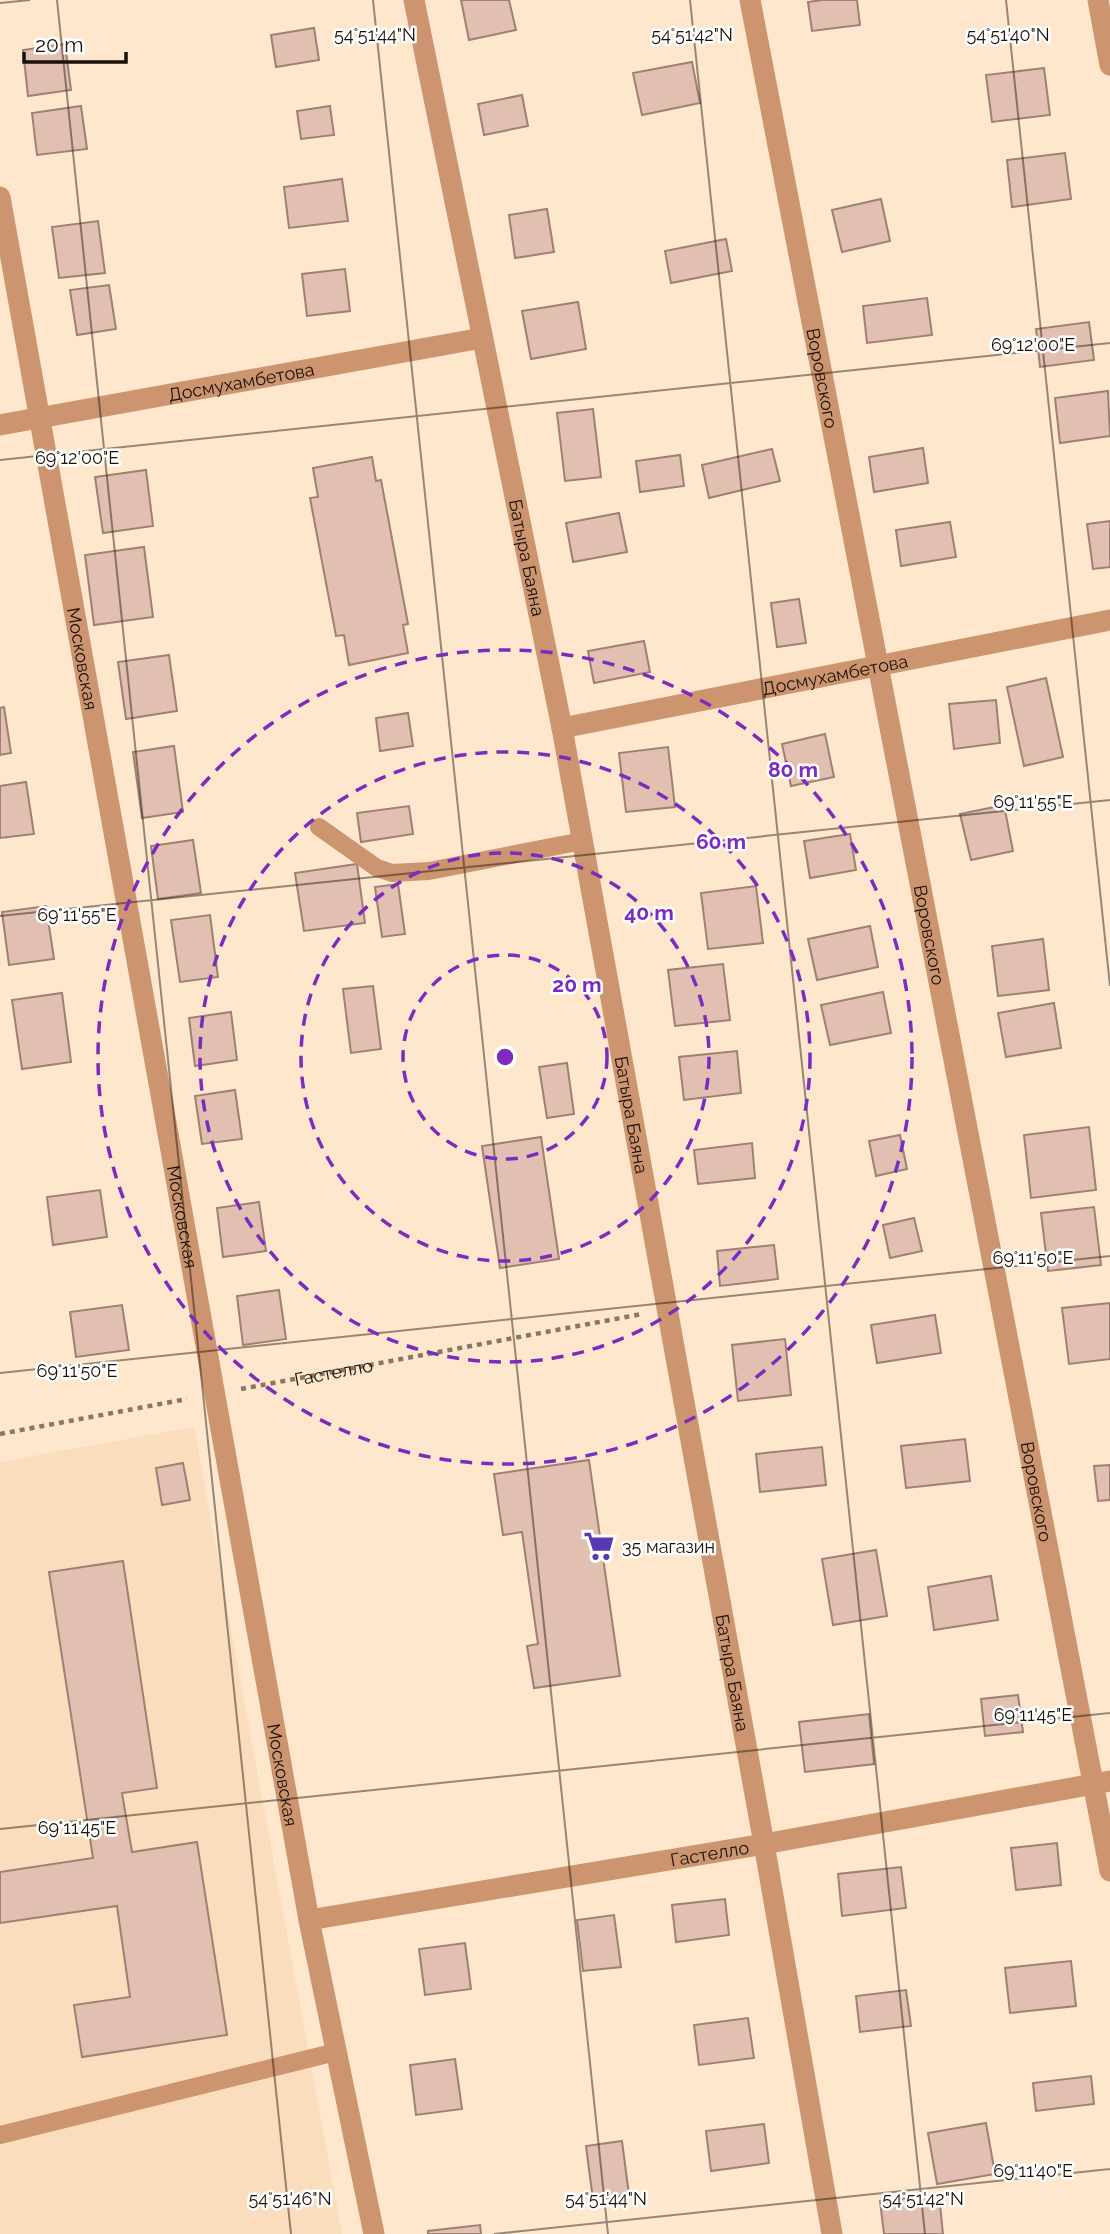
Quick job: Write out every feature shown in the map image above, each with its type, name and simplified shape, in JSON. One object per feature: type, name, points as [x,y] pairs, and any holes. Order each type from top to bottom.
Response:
[{"type":"street","name":"Батыра Баяна","points":[[414,0],[562,728],[832,2234]]},
{"type":"street","name":"Воровского","points":[[750,0],[879,667],[1102,1783],[1110,1871]]},
{"type":"street","points":[[1098,0],[1110,65]]},
{"type":"street","name":"Московская","points":[[0,197],[309,1920],[373,2234]]},
{"type":"street","name":"Досмухамбетова","points":[[0,425],[482,338]]},
{"type":"street","name":"Досмухамбетова","points":[[562,728],[1110,620]]},
{"type":"street","name":"Гастелло","points":[[309,1920],[764,1844],[1102,1783]]},
{"type":"lane","points":[[319,827],[377,868],[392,873],[429,871],[582,841]]},
{"type":"lane","points":[[0,2135],[336,2052]]},
{"type":"path","name":"Гастелло","points":[[0,1434],[667,1309]]},
{"type":"shaded area","points":[[194,1427],[342,2234],[0,2234],[0,1462]]},
{"type":"building","points":[[461,0],[509,0],[516,30],[469,40]]},
{"type":"building","points":[[857,0],[860,25],[812,31],[808,2]]},
{"type":"building","points":[[314,28],[319,60],[276,67],[271,35]]},
{"type":"building","points":[[65,44],[71,90],[28,96],[23,50]]},
{"type":"building","points":[[692,62],[700,103],[642,115],[633,73]]},
{"type":"building","points":[[1044,68],[1050,115],[992,122],[986,75]]},
{"type":"building","points":[[522,95],[528,126],[484,135],[478,104]]},
{"type":"building","points":[[81,106],[87,149],[37,155],[32,113]]},
{"type":"building","points":[[330,106],[334,135],[301,139],[297,111]]},
{"type":"building","points":[[1065,153],[1071,199],[1012,207],[1007,160]]},
{"type":"building","points":[[342,179],[348,221],[289,228],[284,187]]},
{"type":"building","points":[[881,199],[890,241],[842,252],[832,210]]},
{"type":"building","points":[[547,209],[554,252],[515,258],[509,215]]},
{"type":"building","points":[[98,221],[105,273],[59,278],[52,227]]},
{"type":"building","points":[[726,239],[732,271],[671,283],[665,251]]},
{"type":"building","points":[[345,269],[350,311],[307,316],[302,274]]},
{"type":"building","points":[[109,285],[116,329],[77,335],[70,290]]},
{"type":"building","points":[[927,298],[932,335],[867,343],[863,306]]},
{"type":"building","points":[[578,302],[586,349],[531,359],[522,311]]},
{"type":"building","points":[[1089,322],[1094,360],[1040,367],[1036,329]]},
{"type":"building","points":[[1108,391],[1110,436],[1060,443],[1055,398]]},
{"type":"building","points":[[593,409],[601,477],[565,481],[557,413]]},
{"type":"building","points":[[923,448],[928,483],[874,492],[869,457]]},
{"type":"building","points":[[772,449],[780,481],[709,498],[702,465]]},
{"type":"building","points":[[680,455],[684,486],[640,492],[636,461]]},
{"type":"building","points":[[372,457],[376,481],[381,480],[408,624],[403,625],[408,653],[349,665],[344,635],[336,636],[310,498],[318,497],[313,468]]},
{"type":"building","points":[[146,470],[153,526],[103,533],[95,477]]},
{"type":"building","points":[[619,513],[627,552],[573,562],[566,523]]},
{"type":"building","points":[[1110,521],[1110,567],[1093,569],[1087,524]]},
{"type":"building","points":[[950,522],[956,557],[901,566],[896,530]]},
{"type":"building","points":[[144,547],[153,617],[94,625],[85,555]]},
{"type":"building","points":[[799,599],[806,643],[777,647],[771,603]]},
{"type":"building","points":[[644,641],[650,672],[594,683],[588,651]]},
{"type":"building","points":[[169,655],[177,711],[126,719],[118,662]]},
{"type":"building","points":[[1046,678],[1063,757],[1024,766],[1007,687]]},
{"type":"building","points":[[996,700],[1000,743],[954,749],[949,704]]},
{"type":"building","points":[[4,707],[11,753],[0,755],[0,708]]},
{"type":"building","points":[[408,713],[413,746],[380,751],[376,718]]},
{"type":"building","points":[[825,734],[834,777],[791,786],[782,744]]},
{"type":"building","points":[[174,746],[183,812],[142,818],[133,752]]},
{"type":"building","points":[[668,747],[675,807],[626,812],[619,753]]},
{"type":"building","points":[[26,782],[34,834],[0,838],[0,786]]},
{"type":"building","points":[[1004,805],[1013,851],[971,860],[960,814]]},
{"type":"building","points":[[409,806],[413,834],[361,842],[357,813]]},
{"type":"building","points":[[850,834],[856,870],[810,878],[804,841]]},
{"type":"building","points":[[193,840],[201,893],[158,899],[151,846]]},
{"type":"building","points":[[357,864],[365,923],[304,931],[295,873]]},
{"type":"building","points":[[398,884],[405,934],[382,937],[375,887]]},
{"type":"building","points":[[756,886],[763,943],[708,949],[701,893]]},
{"type":"building","points":[[46,906],[54,959],[9,965],[2,912]]},
{"type":"building","points":[[210,915],[218,977],[180,982],[171,920]]},
{"type":"building","points":[[870,926],[878,967],[817,980],[808,939]]},
{"type":"building","points":[[1043,939],[1049,990],[998,996],[992,946]]},
{"type":"building","points":[[723,964],[730,1020],[675,1026],[668,970]]},
{"type":"building","points":[[373,986],[381,1049],[351,1053],[343,989]]},
{"type":"building","points":[[883,992],[891,1033],[830,1045],[821,1005]]},
{"type":"building","points":[[62,993],[71,1062],[22,1069],[12,1000]]},
{"type":"building","points":[[1054,1003],[1061,1048],[1006,1057],[998,1013]]},
{"type":"building","points":[[231,1012],[237,1060],[195,1066],[189,1018]]},
{"type":"building","points":[[737,1051],[741,1093],[684,1100],[679,1057]]},
{"type":"building","points":[[567,1063],[574,1114],[547,1118],[539,1067]]},
{"type":"building","points":[[235,1090],[242,1139],[202,1144],[195,1096]]},
{"type":"building","points":[[1089,1127],[1096,1190],[1031,1198],[1024,1135]]},
{"type":"building","points":[[900,1135],[907,1169],[876,1176],[869,1141]]},
{"type":"building","points":[[541,1137],[559,1259],[500,1268],[482,1146]]},
{"type":"building","points":[[752,1143],[755,1178],[698,1184],[694,1150]]},
{"type":"building","points":[[100,1190],[107,1237],[53,1245],[47,1197]]},
{"type":"building","points":[[259,1202],[266,1251],[223,1257],[217,1208]]},
{"type":"building","points":[[1094,1207],[1101,1265],[1048,1271],[1041,1213]]},
{"type":"building","points":[[914,1218],[922,1251],[890,1258],[883,1225]]},
{"type":"building","points":[[774,1245],[778,1279],[720,1286],[717,1251]]},
{"type":"building","points":[[279,1290],[286,1339],[243,1345],[237,1296]]},
{"type":"building","points":[[1110,1303],[1110,1359],[1069,1364],[1062,1308]]},
{"type":"building","points":[[122,1305],[129,1350],[76,1357],[70,1312]]},
{"type":"building","points":[[935,1315],[941,1353],[877,1363],[871,1325]]},
{"type":"building","points":[[785,1339],[791,1395],[738,1401],[732,1345]]},
{"type":"building","points":[[965,1439],[970,1481],[906,1488],[901,1446]]},
{"type":"building","points":[[822,1447],[826,1485],[760,1492],[756,1454]]},
{"type":"building","points":[[589,1460],[620,1676],[534,1688],[527,1646],[538,1644],[522,1532],[503,1535],[494,1474]]},
{"type":"building","points":[[183,1463],[190,1500],[162,1505],[156,1468]]},
{"type":"building","points":[[1110,1465],[1110,1500],[1098,1501],[1094,1466]]},
{"type":"building","points":[[876,1550],[887,1616],[833,1625],[822,1559]]},
{"type":"building","points":[[123,1561],[157,1788],[122,1793],[132,1852],[197,1842],[227,2035],[82,2057],[74,2005],[130,1997],[117,1906],[0,1923],[0,1872],[93,1858],[49,1572]]},
{"type":"building","points":[[991,1576],[998,1620],[934,1630],[928,1587]]},
{"type":"building","points":[[1018,1695],[1023,1732],[985,1736],[981,1699]]},
{"type":"building","points":[[869,1714],[874,1764],[805,1772],[799,1722]]},
{"type":"building","points":[[1057,1843],[1061,1885],[1016,1890],[1011,1848]]},
{"type":"building","points":[[901,1867],[906,1908],[842,1916],[838,1874]]},
{"type":"building","points":[[725,1899],[729,1935],[676,1942],[672,1905]]},
{"type":"building","points":[[614,1915],[621,1967],[583,1971],[577,1920]]},
{"type":"building","points":[[465,1943],[471,1989],[425,1995],[419,1949]]},
{"type":"building","points":[[1071,1961],[1076,2006],[1010,2013],[1005,1968]]},
{"type":"building","points":[[906,1990],[911,2026],[860,2032],[856,1996]]},
{"type":"building","points":[[748,2018],[754,2058],[699,2065],[694,2025]]},
{"type":"building","points":[[455,2059],[462,2109],[416,2115],[410,2065]]},
{"type":"building","points":[[1091,2076],[1094,2104],[1036,2111],[1033,2083]]},
{"type":"building","points":[[986,2123],[995,2174],[937,2184],[928,2133]]},
{"type":"building","points":[[764,2124],[769,2163],[711,2171],[706,2131]]},
{"type":"building","points":[[622,2141],[629,2195],[593,2200],[586,2146]]},
{"type":"building","points":[[939,2195],[943,2234],[884,2234],[880,2201]]},
{"type":"building","points":[[480,2225],[481,2234],[428,2234],[428,2231]]},
{"type":"place","name":"35 магазин","points":[[599,1546]]}]
